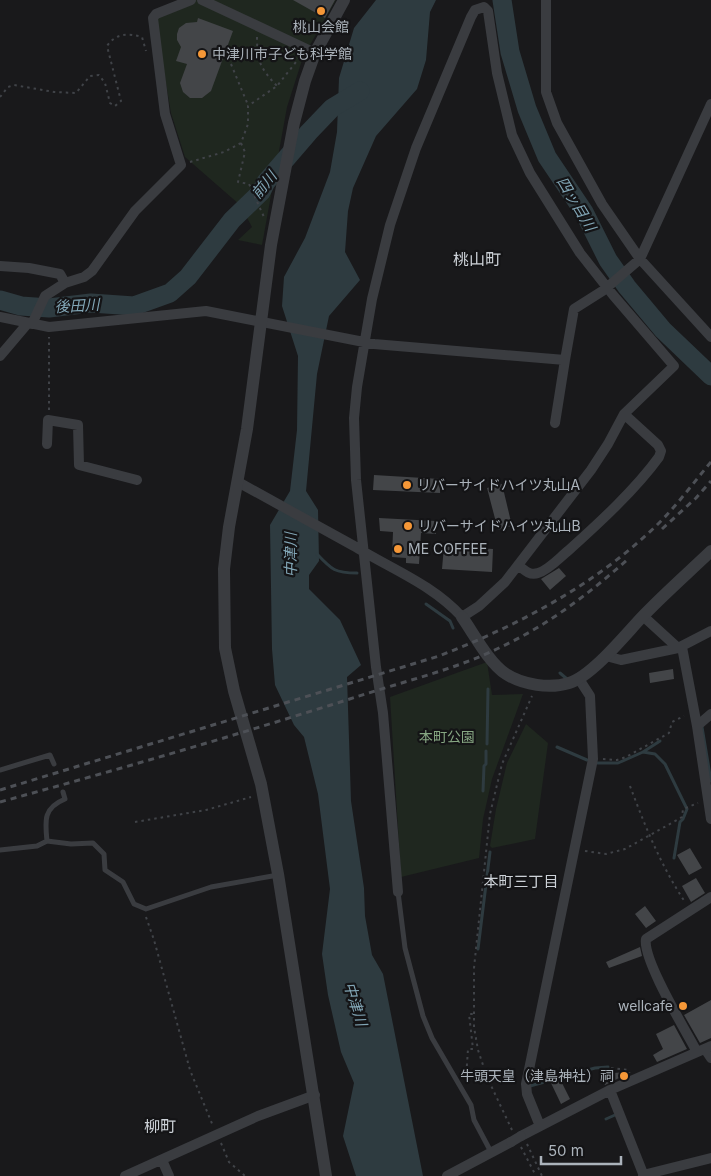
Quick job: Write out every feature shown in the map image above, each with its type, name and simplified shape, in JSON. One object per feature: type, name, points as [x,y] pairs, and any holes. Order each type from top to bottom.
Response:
[{"type":"street","points":[[0,356],[31,322],[45,296],[65,284],[84,277],[92,271],[135,211],[181,164],[165,114],[153,18],[156,14],[191,0]]},
{"type":"street","points":[[202,0],[310,51]]},
{"type":"street","points":[[326,1176],[315,1095],[263,793],[234,691],[224,634],[224,569],[229,527],[266,322],[271,245],[294,122],[305,81],[310,51],[344,0]]},
{"type":"street","points":[[546,0],[546,92],[557,123],[602,204],[638,261],[711,337]]},
{"type":"street","points":[[398,892],[383,713],[376,667],[356,480],[354,418],[361,341],[390,225],[416,148],[471,17],[475,10],[484,7],[488,11],[497,73],[512,135],[530,173],[580,252],[610,284],[674,366],[624,414],[591,470],[505,582],[491,596],[462,617]]},
{"type":"street","points":[[555,423],[574,309],[610,284],[638,261],[711,104]]},
{"type":"street","points":[[0,266],[29,268],[60,274],[65,284]]},
{"type":"street","points":[[0,317],[49,327],[206,311],[361,341],[398,346],[565,360]]},
{"type":"street","points":[[518,565],[534,574],[540,573],[556,561],[602,520],[659,457],[661,451],[658,445],[624,414]]},
{"type":"street","points":[[48,444],[48,420],[78,425],[79,465],[137,480]]},
{"type":"street","points":[[238,482],[425,586],[450,604],[462,617],[493,662],[506,674],[521,681],[537,684],[552,686],[578,679],[606,656],[643,616],[711,551]]},
{"type":"street","points":[[643,616],[680,647],[697,726],[711,819]]},
{"type":"street","points":[[606,656],[621,660],[680,647],[711,631]]},
{"type":"street","points":[[540,1126],[526,1094],[526,1084],[593,759],[590,696],[578,679]]},
{"type":"street","points":[[697,726],[711,714]]},
{"type":"street","points":[[711,897],[646,939],[645,946],[658,978],[711,1058]]},
{"type":"street","points":[[447,1176],[460,1173],[491,1153],[519,1141],[540,1126],[610,1090],[704,1049]]},
{"type":"street","points":[[610,1090],[644,1176],[711,1158]]},
{"type":"street","points":[[125,1176],[266,1113],[315,1095]]},
{"type":"street","points":[[162,1160],[169,1176]]},
{"type":"lane","points":[[0,770],[50,755],[54,764]]},
{"type":"lane","points":[[47,841],[47,814],[50,807],[65,799],[63,792]]},
{"type":"lane","points":[[0,850],[37,846],[47,841],[71,844],[93,843],[104,854],[105,870],[123,882],[134,904],[146,909],[211,887],[278,874]]},
{"type":"lane","points":[[398,892],[405,948],[423,1016],[432,1038],[471,1104],[474,1120],[491,1153]]},
{"type":"path","points":[[0,97],[8,87],[14,85],[54,92],[76,93],[90,76],[99,75],[105,83],[110,104],[115,106],[121,101],[107,46],[112,39],[124,34],[134,35],[142,37],[147,54]]},
{"type":"path","points":[[257,37],[257,56],[266,74],[277,86]]},
{"type":"path","points":[[248,106],[277,86],[297,61],[310,51]]},
{"type":"path","points":[[181,164],[224,152],[241,143],[248,124],[248,106],[231,64]]},
{"type":"path","points":[[241,143],[245,152],[238,182],[249,184],[265,219]]},
{"type":"path","points":[[48,420],[49,327]]},
{"type":"path","points":[[536,1176],[487,1077],[478,1050],[474,1027],[474,968],[490,814],[504,757],[537,684]]},
{"type":"path","points":[[593,759],[617,760],[626,757],[669,734],[672,722],[693,712]]},
{"type":"path","points":[[630,786],[649,836],[675,888],[690,910]]},
{"type":"path","points":[[135,822],[206,810],[263,793]]},
{"type":"path","points":[[575,849],[606,854],[625,849],[682,817],[684,809],[688,806]]},
{"type":"path","points":[[142,907],[154,940],[190,1070],[229,1162],[245,1176]]},
{"type":"path","points":[[462,1088],[466,1083],[468,1049],[472,1049],[469,1014],[474,1014]]},
{"type":"path","points":[[519,1141],[542,1176]]},
{"type":"green space","points":[[195,0],[336,0],[303,57],[287,107],[262,245],[238,240],[252,227],[240,205],[185,157],[171,113],[155,18]]},
{"type":"green space","name":"本町公園","points":[[487,662],[492,695],[523,694],[492,779],[483,819],[479,858],[401,877],[390,697]]},
{"type":"green space","name":"本町公園","points":[[526,724],[548,743],[535,839],[492,848],[490,846],[496,809],[507,763]]},
{"type":"water","name":"中津川","points":[[376,0],[436,0],[430,12],[426,60],[417,89],[376,136],[353,188],[348,211],[345,252],[360,280],[329,316],[317,374],[306,491],[318,510],[319,561],[309,575],[309,589],[340,620],[361,665],[347,677],[351,801],[364,888],[365,916],[372,955],[383,974],[423,1176],[356,1176],[343,1136],[354,1083],[341,1052],[328,995],[322,954],[330,889],[318,794],[304,737],[294,725],[275,685],[272,649],[270,525],[290,491],[297,430],[298,356],[282,306],[284,277],[305,238],[330,172],[337,132],[339,78],[354,28]]},
{"type":"building","name":"桃山会館","points":[[293,0],[335,0],[325,18]]},
{"type":"building","name":"中津川市子ども科学館","points":[[198,18],[233,31],[211,91],[202,98],[190,98],[183,92],[180,83],[187,64],[176,61],[181,47],[177,40],[177,34],[179,28],[186,23],[197,22]]},
{"type":"building","name":"リバーサイドハイツ丸山A","points":[[374,475],[440,479],[440,493],[373,490]]},
{"type":"building","points":[[502,484],[512,526],[498,530],[487,488]]},
{"type":"building","points":[[379,518],[436,521],[436,534],[421,533],[419,564],[406,563],[406,558],[392,557],[393,532],[380,531]]},
{"type":"building","points":[[444,546],[493,549],[492,572],[442,569]]},
{"type":"building","points":[[559,568],[566,576],[550,590],[541,579]]},
{"type":"building","points":[[673,669],[674,679],[650,683],[649,673]]},
{"type":"building","points":[[690,848],[702,868],[689,875],[677,855]]},
{"type":"building","points":[[696,878],[705,893],[691,902],[682,886]]},
{"type":"building","points":[[645,906],[656,921],[646,928],[635,914]]},
{"type":"building","points":[[640,947],[642,956],[609,968],[606,962]]},
{"type":"building","points":[[711,1000],[711,1038],[700,1043],[684,1015]]},
{"type":"building","points":[[674,1025],[687,1049],[657,1062],[653,1055],[663,1049],[656,1034]]},
{"type":"building","points":[[612,1071],[612,1073],[631,1072],[605,1085],[601,1076]]},
{"type":"building","points":[[560,1079],[570,1099],[561,1104],[551,1083]]},
{"type":"waterway","name":"四ッ目川","points":[[502,0],[510,52],[527,109],[547,157],[584,212],[608,260],[627,287],[663,330],[711,376]]},
{"type":"waterway","name":"前川","points":[[0,300],[21,306],[49,308],[91,303],[134,306],[170,293],[188,277],[232,220],[261,192],[266,182],[309,132],[332,108],[360,91]]},
{"type":"waterway","points":[[317,554],[334,570],[357,573]]},
{"type":"waterway","points":[[426,604],[450,621],[453,628]]},
{"type":"waterway","points":[[560,673],[567,679]]},
{"type":"waterway","points":[[487,744],[488,689]]},
{"type":"waterway","points":[[702,727],[711,781]]},
{"type":"waterway","points":[[595,763],[618,763],[643,752],[660,741]]},
{"type":"waterway","points":[[557,747],[587,760]]},
{"type":"waterway","points":[[483,791],[486,751]]},
{"type":"waterway","points":[[643,752],[655,754],[665,764],[687,809],[680,822],[674,858]]},
{"type":"waterway","points":[[478,949],[490,852]]},
{"type":"waterway","points":[[530,1086],[595,1068],[608,1067]]},
{"type":"waterway","points":[[606,1119],[615,1115]]},
{"type":"railway","points":[[0,790],[439,656],[498,631],[556,601],[610,565],[659,523],[711,462]]},
{"type":"railway","points":[[662,529],[696,498],[711,481]]},
{"type":"railway","points":[[0,802],[229,736],[475,659],[535,629],[552,618],[584,596],[628,559]]},
{"type":"place","name":"桃山会館","points":[[321,11]]},
{"type":"place","name":"中津川市子ども科学館","points":[[202,54]]},
{"type":"place","name":"リバーサイドハイツ丸山A","points":[[407,485]]},
{"type":"place","name":"リバーサイドハイツ丸山B","points":[[408,526]]},
{"type":"place","name":"ME COFFEE","points":[[398,549]]},
{"type":"place","name":"wellcafe","points":[[683,1006]]},
{"type":"place","name":"牛頭天皇（津島神社）祠","points":[[624,1076]]},
{"type":"district","name":"桃山町","points":[[477,259]]},
{"type":"district","name":"本町三丁目","points":[[521,882]]},
{"type":"district","name":"柳町","points":[[160,1126]]},
{"type":"water label","name":"後田川","points":[[77,306]]}]
